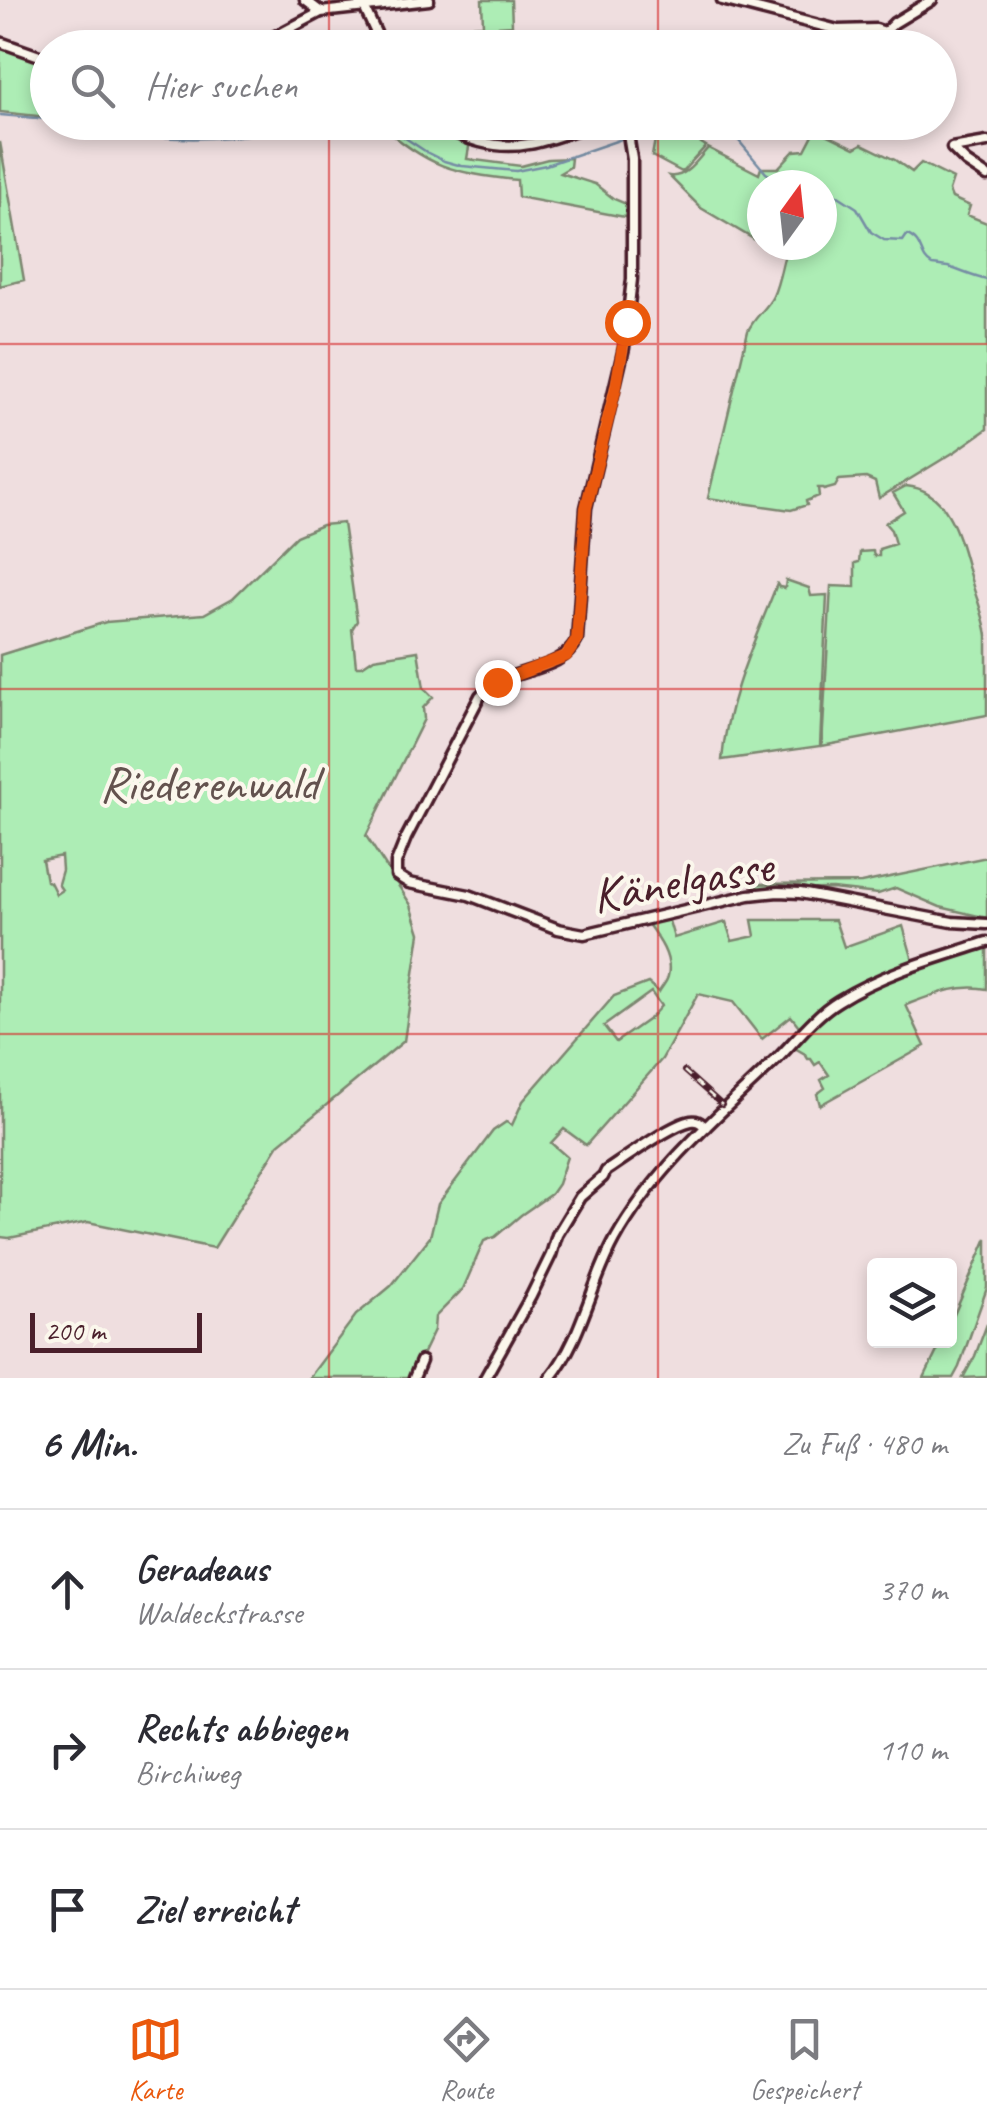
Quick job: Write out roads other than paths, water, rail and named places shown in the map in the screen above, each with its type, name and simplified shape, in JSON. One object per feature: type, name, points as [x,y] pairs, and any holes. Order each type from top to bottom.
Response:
[{"type":"street","points":[[305,0],[321,12]]},
{"type":"street","points":[[287,30],[321,12],[429,0]]},
{"type":"street","points":[[722,0],[838,30],[879,30]]},
{"type":"street","points":[[886,30],[932,0]]},
{"type":"street","points":[[366,7],[376,30]]},
{"type":"street","points":[[0,42],[30,53]]},
{"type":"street","points":[[474,140],[519,145],[543,140]]},
{"type":"street","name":"Känelgasse","points":[[629,140],[633,254],[626,336],[586,508],[575,645],[569,654],[497,682],[480,696],[406,838],[396,874],[414,885],[469,895],[558,930],[584,934],[739,897],[778,892],[952,922],[987,924]]},
{"type":"street","points":[[987,142],[952,148],[987,176]]},
{"type":"street","points":[[550,1378],[569,1351],[606,1258],[628,1218],[665,1168],[706,1127],[842,998],[892,975],[987,942]]},
{"type":"street","points":[[484,1378],[531,1296],[557,1234],[580,1196],[606,1171],[648,1143],[690,1122],[706,1127]]},
{"type":"street","points":[[414,1378],[421,1361]]},
{"type":"waterway","points":[[0,115],[30,118]]},
{"type":"waterway","points":[[408,140],[444,161],[516,171],[619,140]]},
{"type":"waterway","points":[[737,140],[774,178],[792,175],[823,186],[857,208],[871,232],[884,240],[903,241],[907,235],[917,242],[932,265],[987,280]]},
{"type":"railway","points":[[684,1071],[722,1105]]},
{"type":"park label","name":"Riederenwald","points":[[209,782]]}]
